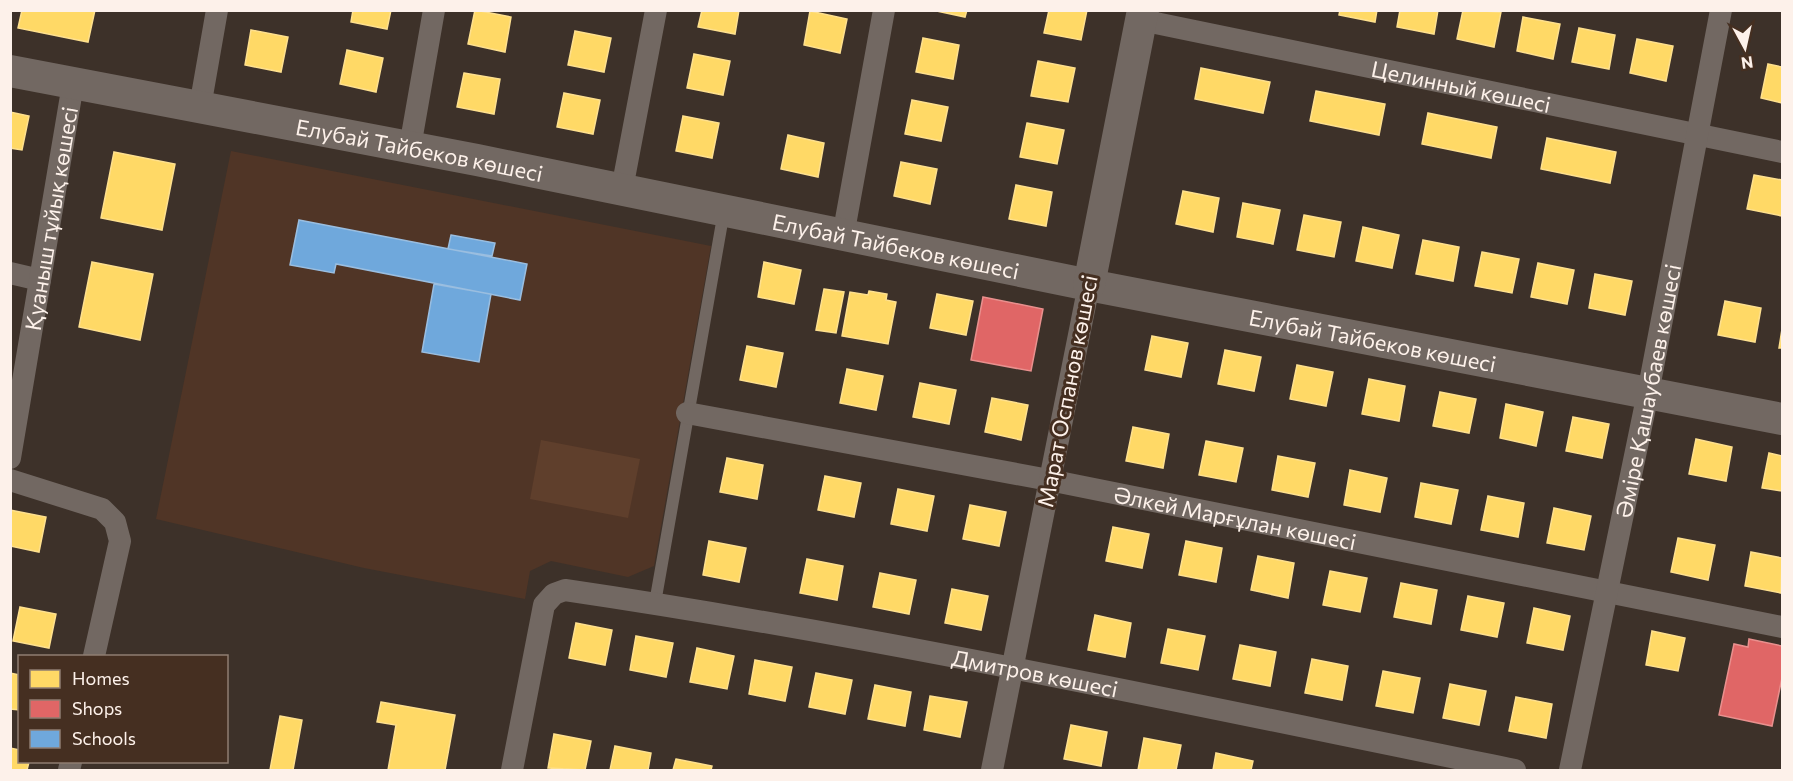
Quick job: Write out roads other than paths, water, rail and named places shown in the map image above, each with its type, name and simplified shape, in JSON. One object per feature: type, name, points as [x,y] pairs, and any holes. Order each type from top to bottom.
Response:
[{"type":"street","points":[[200,107],[217,10]]},
{"type":"street","points":[[410,147],[434,10]]},
{"type":"street","points":[[622,189],[656,10]]},
{"type":"street","points":[[843,236],[884,10]]},
{"type":"street","name":"Әміре Қашаубаев көшесі","points":[[1570,771],[1648,393],[1721,10]]},
{"type":"street","name":"Целинный көшесі","points":[[1142,15],[1782,152]]},
{"type":"street","name":"Марат Оспанов көшесі","points":[[992,771],[1142,15]]},
{"type":"street","name":"Елубай Тайбеков көшесі","points":[[10,71],[622,189],[1089,285],[1782,418]]},
{"type":"street","name":"Қуаныш тұйық көшесі","points":[[10,458],[73,84]]},
{"type":"street","points":[[10,273],[40,280]]},
{"type":"street","name":"Әлкей Марғұлан көшесі","points":[[687,413],[1049,480],[1782,627]]},
{"type":"street","points":[[10,480],[102,509],[115,522],[120,541],[94,655]]},
{"type":"street","name":"Дмитров көшесі","points":[[512,771],[543,605],[554,594],[565,590],[655,603],[1012,668],[1515,771]]},
{"type":"lane","points":[[655,603],[724,210]]}]
